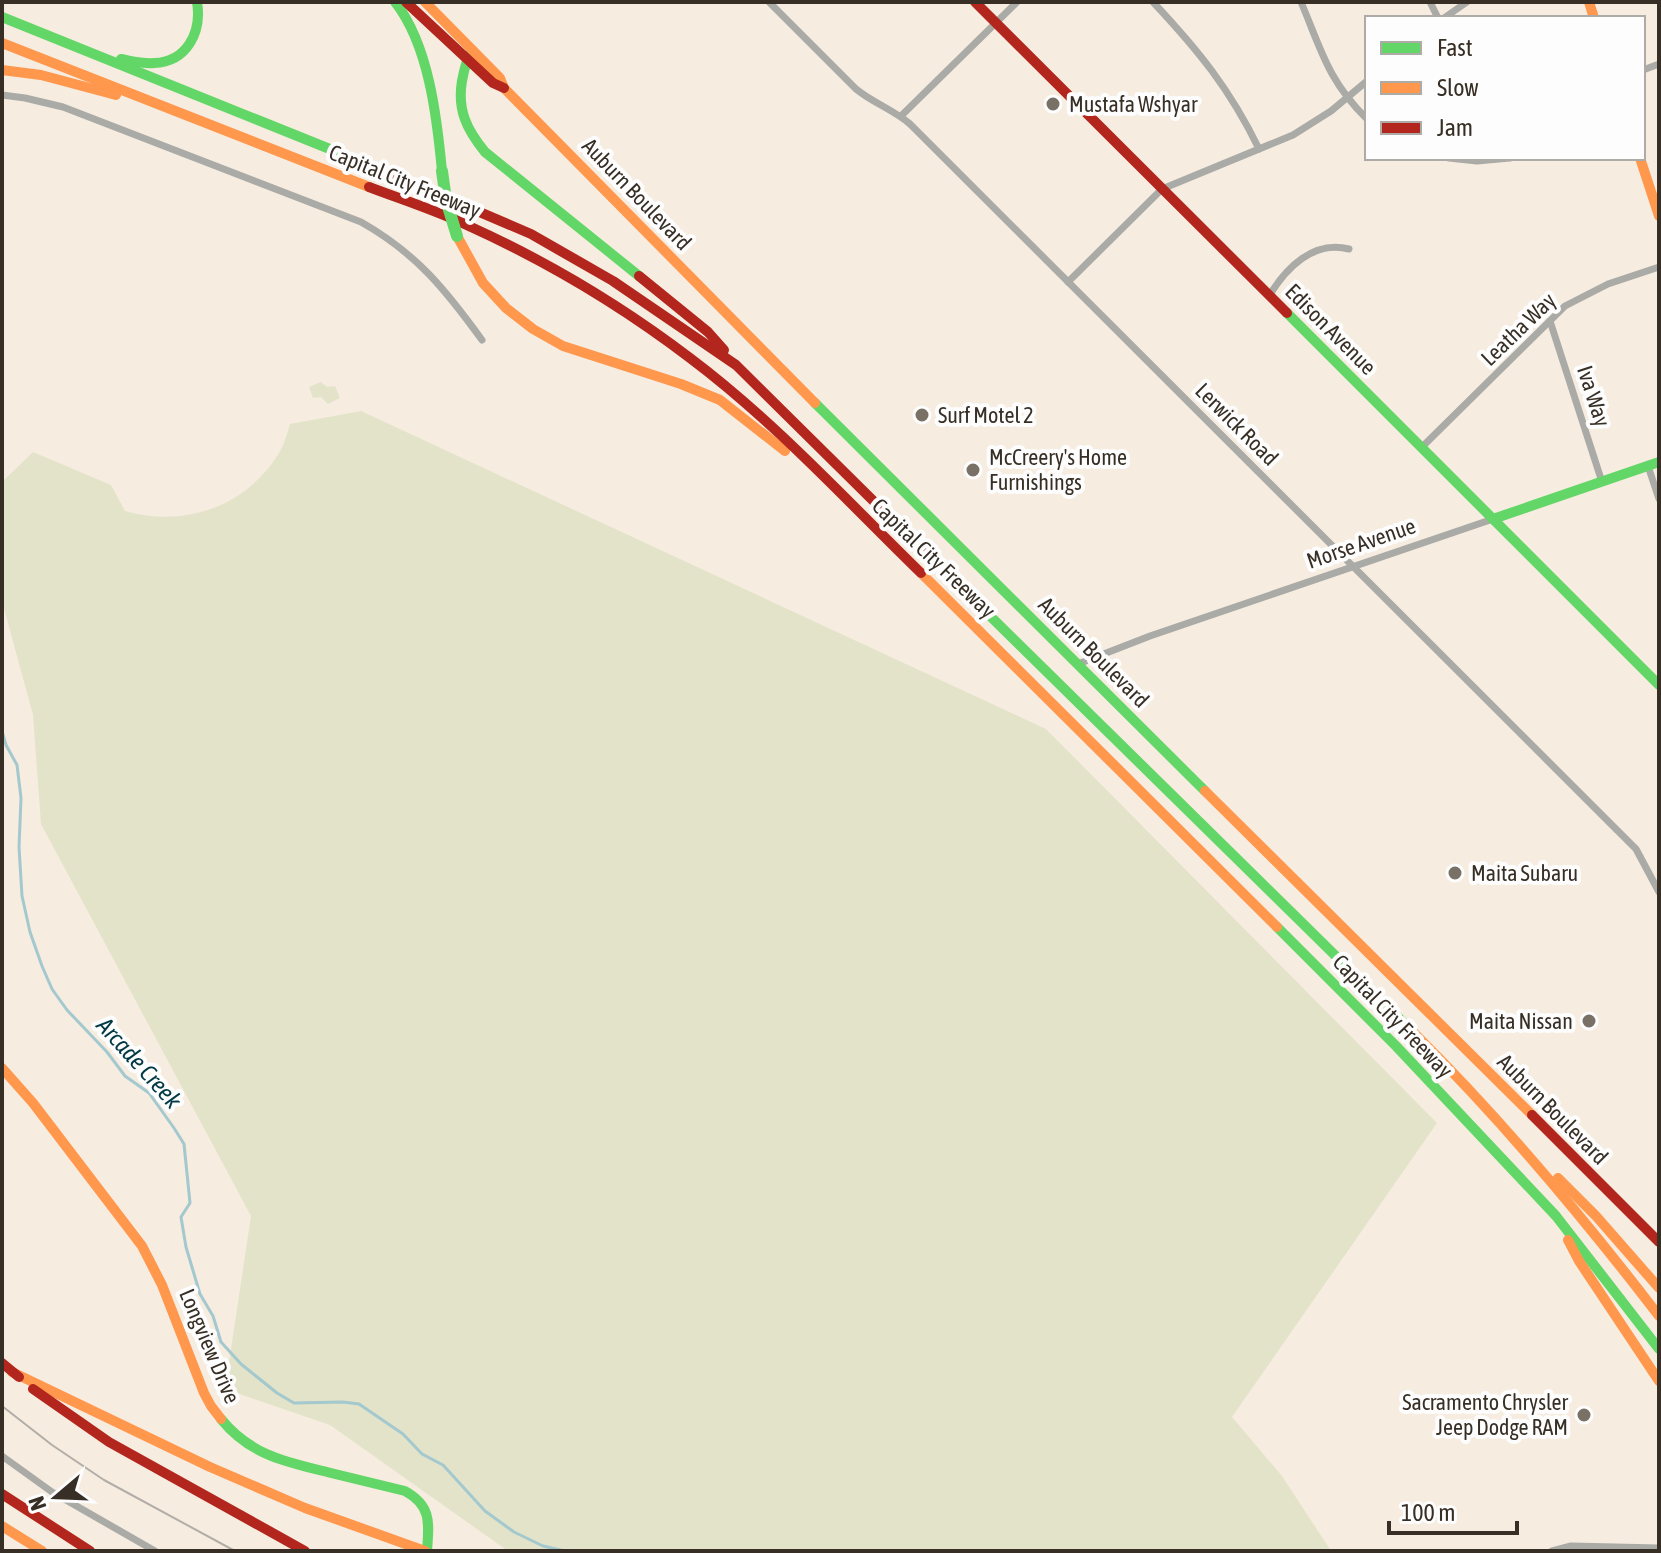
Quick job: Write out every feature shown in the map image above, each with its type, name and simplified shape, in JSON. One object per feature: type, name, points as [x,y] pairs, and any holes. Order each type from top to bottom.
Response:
[{"type":"main road","points":[[95,54],[143,63],[157,63],[180,55],[197,33],[200,23],[197,2]]},
{"type":"main road","points":[[395,2],[420,52],[434,96],[446,200],[457,236],[483,283],[506,308],[533,329],[563,346],[681,384],[720,400],[856,510]]},
{"type":"main road","name":"Auburn Boulevard","points":[[406,2],[469,54]]},
{"type":"main road","name":"Auburn Boulevard","points":[[425,2],[493,83],[504,88],[760,348],[1659,1242]]},
{"type":"main road","name":"Edison Avenue","points":[[975,2],[1659,685]]},
{"type":"main road","name":"Capital City Freeway","points":[[2,17],[391,173],[531,234],[613,281],[736,365],[1476,1096],[1546,1174],[1659,1316]]},
{"type":"main road","name":"Capital City Freeway","points":[[2,43],[470,226],[546,265],[620,309],[690,358],[757,413],[1020,670],[1396,1046],[1556,1216],[1659,1349]]},
{"type":"main road","points":[[469,54],[458,93],[461,115],[471,135],[485,152],[708,332],[736,365]]},
{"type":"main road","points":[[2,70],[41,75],[179,113]]},
{"type":"main road","points":[[1641,160],[1659,216]]},
{"type":"main road","name":"Morse Avenue","points":[[1493,519],[1654,464]]},
{"type":"main road","name":"Longview Drive","points":[[2,1068],[33,1103],[142,1246],[162,1285],[204,1393],[222,1421],[252,1447],[278,1460],[413,1495],[428,1515],[426,1551]]},
{"type":"main road","points":[[1476,1096],[1596,1216],[1659,1288]]},
{"type":"main road","points":[[1556,1216],[1579,1261],[1659,1381]]},
{"type":"main road","points":[[7,1368],[129,1430],[223,1473],[305,1508],[426,1551]]},
{"type":"main road","points":[[7,1368],[109,1442],[305,1551]]},
{"type":"main road","points":[[2,1494],[90,1551]]},
{"type":"main road","points":[[2,1527],[29,1551]]},
{"type":"main road","points":[[2,1527],[42,1551]]},
{"type":"street","name":"Lerwick Road","points":[[769,2],[856,89],[901,116],[1354,567],[1636,849],[1659,892]]},
{"type":"street","points":[[901,116],[1017,2]]},
{"type":"street","points":[[1153,2],[1215,73],[1247,123],[1259,149]]},
{"type":"street","points":[[1301,2],[1327,66],[1347,98],[1365,117]]},
{"type":"street","points":[[1447,16],[1467,2]]},
{"type":"street","points":[[1068,282],[1162,189],[1293,135],[1313,124],[1365,83]]},
{"type":"street","points":[[2,95],[63,107],[361,222],[395,243],[427,271],[482,340]]},
{"type":"street","points":[[1468,160],[1488,160]]},
{"type":"street","points":[[1269,296],[1283,275],[1310,254],[1325,248],[1349,249]]},
{"type":"street","name":"Leatha Way","points":[[1421,448],[1565,306],[1592,291],[1659,267]]},
{"type":"street","name":"Iva Way","points":[[1550,321],[1602,482]]},
{"type":"street","points":[[1654,464],[1659,499]]},
{"type":"street","name":"Morse Avenue","points":[[1078,664],[1493,519]]},
{"type":"street","points":[[2,1456],[52,1492],[155,1551]]},
{"type":"street","points":[[1552,1551],[1571,1546],[1659,1548]]},
{"type":"green space","points":[[321,382],[327,387],[335,386],[340,398],[328,404],[321,397],[313,398],[309,387]]},
{"type":"green space","points":[[361,411],[1046,729],[1437,1123],[1232,1417],[1282,1476],[1331,1551],[508,1551],[330,1425],[225,1389],[251,1216],[41,824],[33,715],[2,601],[2,482],[33,452],[111,485],[125,511],[169,517],[191,514],[212,509],[249,487],[279,453],[290,424]]},
{"type":"waterway","name":"Arcade Creek","points":[[2,731],[17,765],[21,798],[19,847],[22,896],[42,966],[52,989],[67,1010],[125,1076],[149,1093],[184,1144],[190,1203],[181,1217],[186,1247],[200,1294],[213,1316],[221,1342],[241,1364],[294,1403],[359,1404],[403,1434],[422,1454],[443,1465],[485,1511],[514,1532],[543,1546],[565,1551]]},
{"type":"tram line","points":[[2,1406],[104,1480],[235,1551]]},
{"type":"traffic: fast","points":[[121,59],[150,63],[175,57],[190,43],[194,34],[197,2]]},
{"type":"traffic: fast","points":[[395,2],[407,19],[423,60],[434,106],[442,171]]},
{"type":"traffic: fast","points":[[2,17],[367,164]]},
{"type":"traffic: fast","points":[[472,50],[464,73],[461,101],[468,128],[479,144],[639,276]]},
{"type":"traffic: fast","points":[[442,171],[446,200],[457,236]]},
{"type":"traffic: fast","points":[[1287,313],[1659,685]]},
{"type":"traffic: fast","points":[[815,403],[1205,791]]},
{"type":"traffic: fast","points":[[1493,519],[1659,462]]},
{"type":"traffic: fast","points":[[924,551],[1414,1033]]},
{"type":"traffic: fast","points":[[1277,927],[1396,1046],[1556,1216],[1659,1349]]},
{"type":"traffic: fast","points":[[221,1419],[245,1442],[271,1456],[405,1491],[420,1503],[427,1516],[427,1551]]},
{"type":"traffic: slow","points":[[425,2],[500,78],[504,88],[815,403]]},
{"type":"traffic: slow","points":[[1589,2],[1593,16]]},
{"type":"traffic: slow","points":[[2,43],[369,187]]},
{"type":"traffic: slow","points":[[2,70],[41,75],[116,95]]},
{"type":"traffic: slow","points":[[1641,160],[1659,216]]},
{"type":"traffic: slow","points":[[457,236],[483,283],[506,308],[533,329],[563,346],[681,384],[720,400],[785,451]]},
{"type":"traffic: slow","points":[[921,573],[1277,927]]},
{"type":"traffic: slow","points":[[1205,791],[1532,1115]]},
{"type":"traffic: slow","points":[[1414,1033],[1541,1170],[1659,1316]]},
{"type":"traffic: slow","points":[[2,1068],[33,1103],[142,1246],[162,1285],[204,1393],[221,1419]]},
{"type":"traffic: slow","points":[[1558,1178],[1659,1288]]},
{"type":"traffic: slow","points":[[1568,1240],[1659,1381]]},
{"type":"traffic: slow","points":[[12,1372],[210,1467],[305,1508],[425,1551]]},
{"type":"traffic: slow","points":[[2,1526],[42,1551]]},
{"type":"traffic: jam","points":[[406,2],[493,83],[504,88]]},
{"type":"traffic: jam","points":[[975,2],[1287,313]]},
{"type":"traffic: jam","points":[[367,164],[531,234],[613,281],[736,365],[924,551]]},
{"type":"traffic: jam","points":[[369,187],[446,216],[528,255],[612,303],[665,339],[721,382],[780,434],[921,573]]},
{"type":"traffic: jam","points":[[639,276],[708,332],[724,350]]},
{"type":"traffic: jam","points":[[1532,1115],[1659,1242]]},
{"type":"traffic: jam","points":[[2,1363],[19,1377]]},
{"type":"traffic: jam","points":[[33,1389],[109,1442],[305,1551]]},
{"type":"traffic: jam","points":[[2,1494],[90,1551]]},
{"type":"place","name":"Mustafa Wshyar","points":[[1053,104]]},
{"type":"place","name":"Surf Motel 2","points":[[922,415]]},
{"type":"place","name":"McCreery's Home Furnishings","points":[[973,470]]},
{"type":"place","name":"Maita Subaru","points":[[1455,873]]},
{"type":"place","name":"Maita Nissan","points":[[1589,1021]]},
{"type":"place","name":"Sacramento Chrysler Jeep Dodge RAM","points":[[1584,1415]]}]
